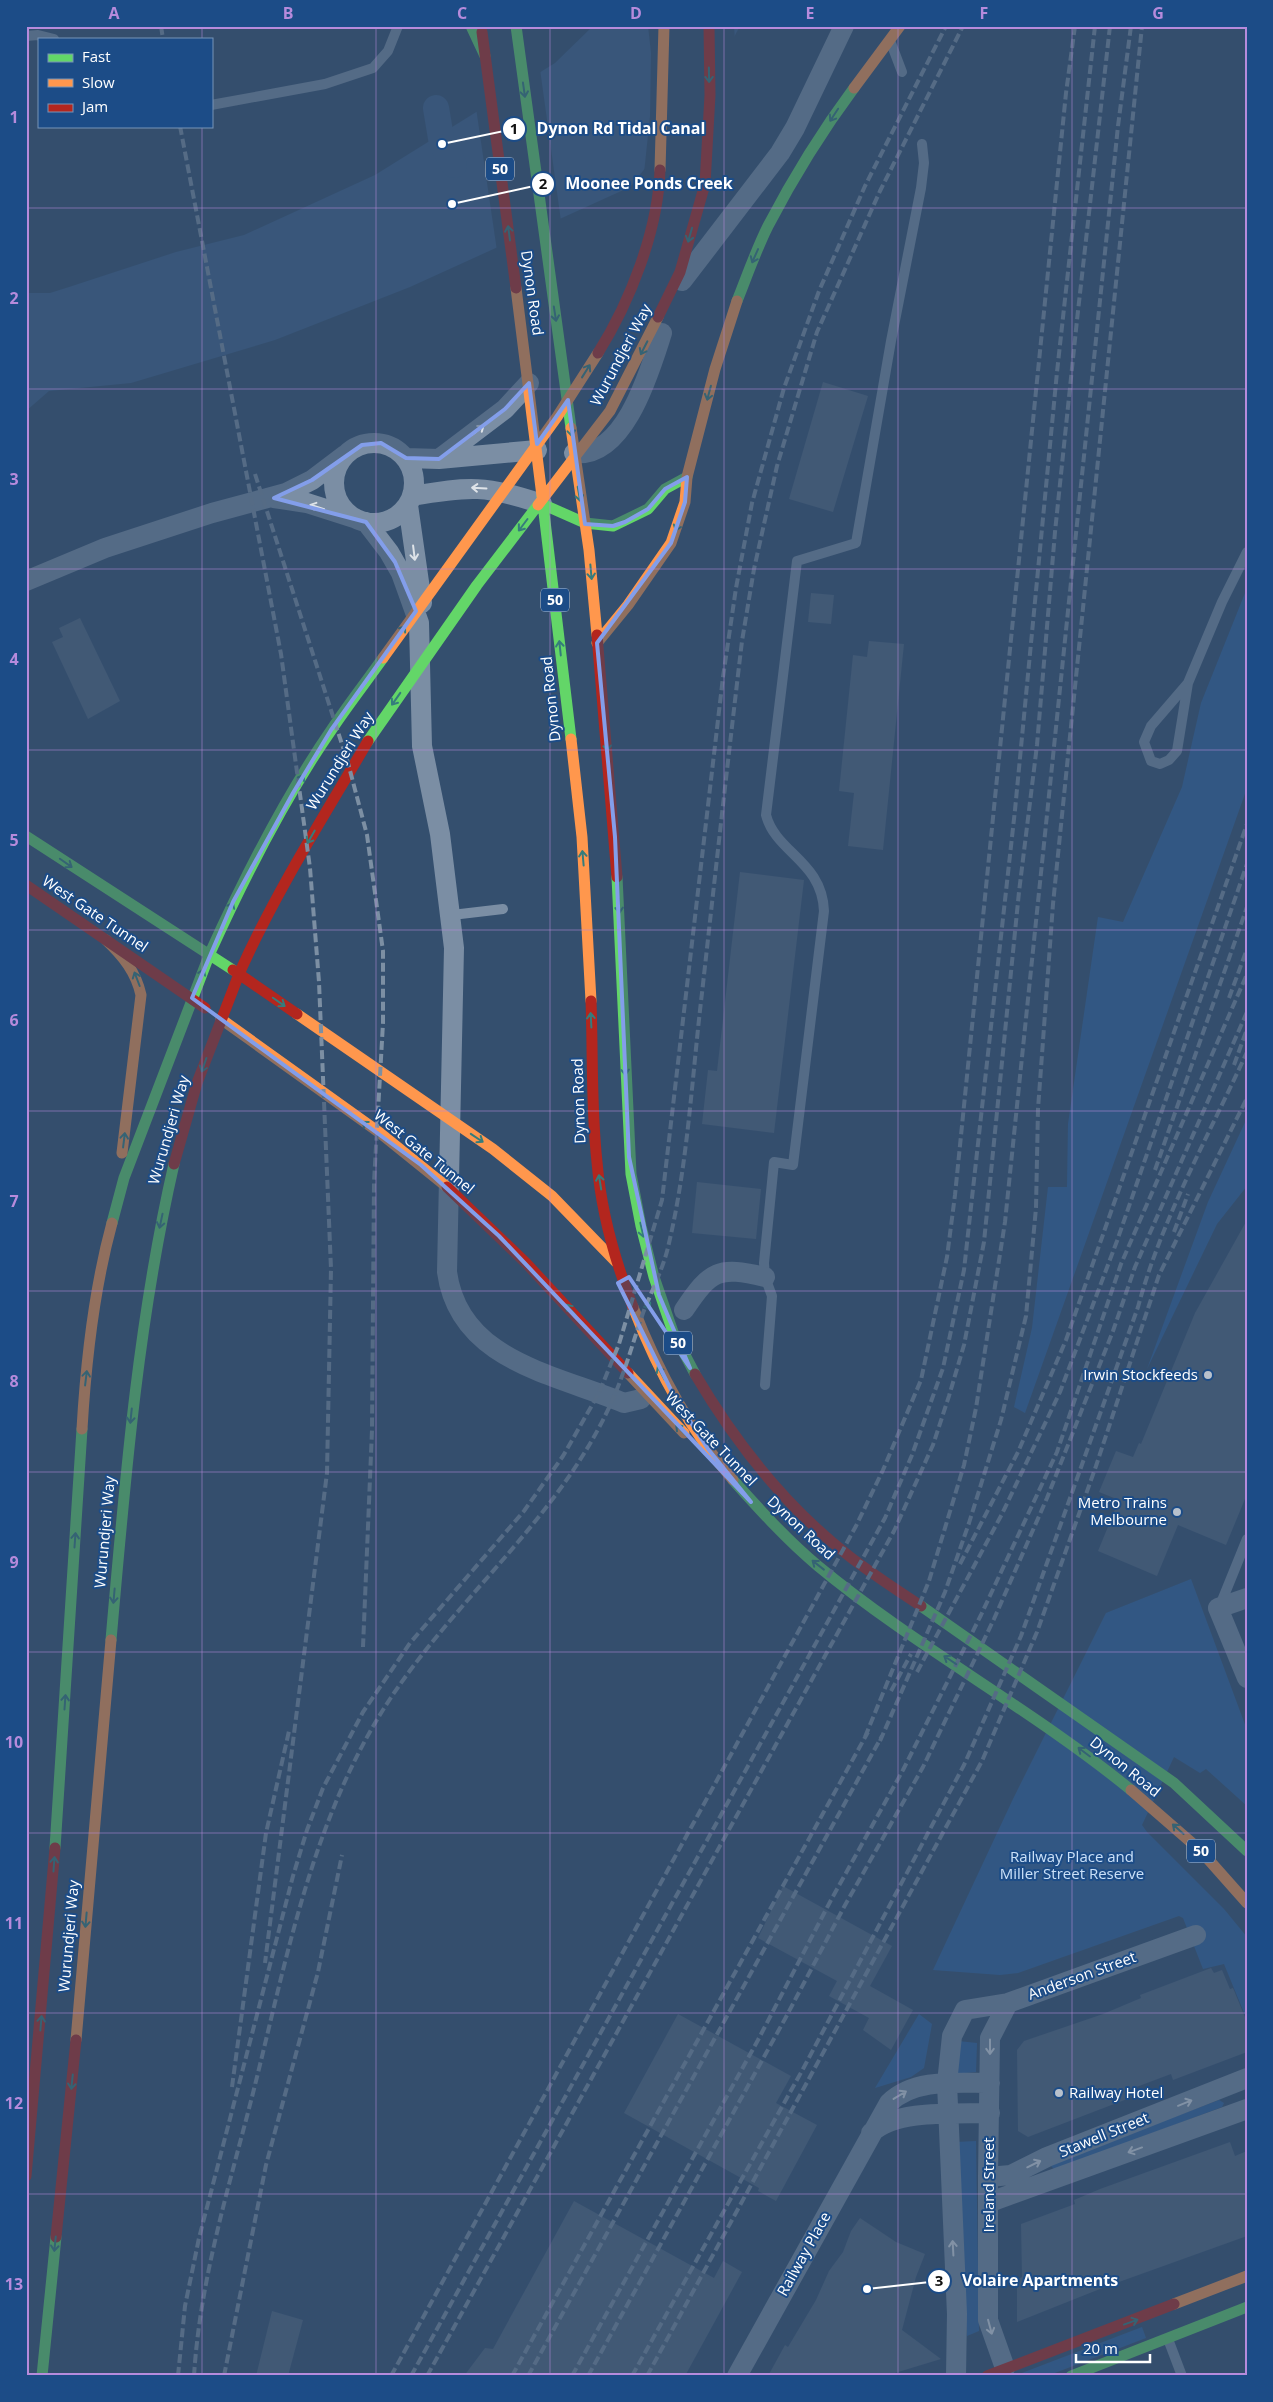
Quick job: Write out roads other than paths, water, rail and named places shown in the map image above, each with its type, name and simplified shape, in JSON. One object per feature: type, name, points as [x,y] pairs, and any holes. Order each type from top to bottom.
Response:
[{"type":"main road","points":[[471,26],[485,56]]},
{"type":"main road","name":"Dynon Road","points":[[481,26],[529,383],[544,450],[542,504],[566,696],[587,905],[596,1149],[602,1198],[618,1264],[634,1318],[660,1371],[708,1449],[752,1502],[805,1555],[868,1605],[1044,1723],[1108,1771],[1206,1856],[1247,1903]]},
{"type":"main road","name":"Dynon Road","points":[[516,26],[548,266],[569,453],[585,524],[597,643],[615,837],[631,1172],[639,1215],[659,1295],[690,1368],[743,1447],[782,1494],[814,1528],[849,1556],[1161,1774],[1207,1812],[1247,1851]]},
{"type":"main road","name":"Wurundjeri Way","points":[[26,2176],[51,1913],[84,1398],[103,1256],[115,1206],[192,998],[233,902],[331,730],[557,417],[614,327],[645,250],[660,193],[664,26]]},
{"type":"main road","name":"Wurundjeri Way","points":[[42,2376],[76,2044],[131,1415],[140,1339],[157,1239],[186,1118],[221,1019],[255,938],[287,878],[371,736],[477,585],[610,411],[646,345],[680,272],[705,184],[710,96],[709,26]]},
{"type":"main road","points":[[597,643],[628,605],[672,543],[686,502],[686,477],[722,346],[750,269],[785,195],[836,111],[900,26]]},
{"type":"main road","points":[[542,504],[585,524],[601,526],[625,522],[648,509],[665,489],[686,477]]},
{"type":"main road","name":"West Gate Tunnel","points":[[26,836],[74,869],[210,953],[500,1155],[552,1196],[618,1264],[641,1296]]},
{"type":"main road","name":"West Gate Tunnel","points":[[26,885],[192,998],[421,1165],[530,1265],[614,1360],[752,1502]]},
{"type":"main road","points":[[106,940],[130,964],[137,978],[141,995],[115,1206]]},
{"type":"main road","points":[[657,1318],[690,1368]]},
{"type":"main road","points":[[1071,2376],[1247,2276]]},
{"type":"main road","points":[[996,2372],[1163,2324],[1247,2307]]},
{"type":"street","points":[[569,453],[589,453],[598,450],[627,420],[643,388],[672,301],[680,285],[780,153],[795,128],[820,72],[844,26]]},
{"type":"street","points":[[439,459],[505,409],[529,383]]},
{"type":"street","points":[[26,581],[105,548],[212,513],[274,498],[312,480],[345,455],[362,445],[382,443],[395,449],[406,458],[414,477],[410,501],[421,595],[420,723],[422,746],[440,834],[452,915],[454,948],[447,1272],[450,1289],[467,1325],[500,1353],[624,1403],[641,1399]]},
{"type":"street","points":[[406,458],[439,459],[544,450]]},
{"type":"street","points":[[345,455],[335,472],[335,491],[344,508],[362,521],[389,552],[401,573],[416,610],[421,635]]},
{"type":"street","points":[[274,498],[307,504],[362,521],[385,522],[394,518],[410,501],[474,487],[507,492],[542,504]]},
{"type":"street","points":[[684,1310],[703,1284],[713,1275],[737,1271],[765,1278]]},
{"type":"street","points":[[1247,1598],[1218,1608],[1247,1678]]},
{"type":"street","name":"Anderson Street","points":[[947,2083],[952,2036],[965,2010],[1008,2003],[1196,1935]]},
{"type":"street","name":"Ireland Street","points":[[996,2372],[988,2320],[990,2038],[1008,2003]]},
{"type":"street","name":"Stawell Street","points":[[988,2177],[1010,2175],[1047,2158],[1247,2078]]},
{"type":"street","points":[[947,2083],[956,2314],[956,2376]]},
{"type":"street","name":"Railway Place","points":[[738,2376],[883,2111],[895,2097],[912,2088],[947,2083],[990,2083]]},
{"type":"street","name":"Stawell Street","points":[[990,2202],[1247,2109]]},
{"type":"street","points":[[871,2133],[883,2124],[899,2118],[990,2112]]},
{"type":"lane","points":[[212,105],[325,84],[373,68],[388,51],[398,26]]},
{"type":"lane","points":[[886,30],[902,72]]},
{"type":"lane","points":[[26,36],[38,35],[50,38]]},
{"type":"lane","points":[[764,1385],[772,1296],[765,1278],[764,1263],[774,1162],[793,1165],[824,911],[823,896],[813,875],[804,862],[775,834],[766,815],[797,561],[856,543],[891,341],[921,188],[922,144]]},
{"type":"lane","points":[[1188,683],[1151,726],[1144,742],[1151,761],[1160,764],[1169,760],[1177,751],[1188,683],[1222,602],[1247,552]]},
{"type":"lane","points":[[452,915],[504,909]]},
{"type":"lane","points":[[1218,1608],[1247,1539]]},
{"type":"lane","points":[[1163,2324],[1182,2376]]},
{"type":"waterway","points":[[436,108],[442,144],[454,165]]},
{"type":"railway","points":[[161,26],[163,38]]},
{"type":"railway","points":[[178,2376],[185,2306],[199,2238],[293,1876],[307,1830],[323,1788],[363,1712],[410,1643],[524,1511],[563,1456],[599,1393],[619,1344],[662,1200],[723,677],[736,588],[752,503],[784,388],[819,291],[865,186],[946,26]]},
{"type":"railway","points":[[194,2376],[202,2304],[225,2198],[305,1890],[321,1840],[340,1791],[363,1744],[390,1699],[417,1661],[537,1519],[591,1443],[617,1390],[643,1313],[664,1261],[681,1181],[685,1150],[742,641],[754,569],[777,466],[817,332],[880,191],[963,26]]},
{"type":"railway","points":[[391,2376],[856,1526],[883,1470],[921,1380],[947,1257],[955,1195],[1066,93],[1075,26]]},
{"type":"railway","points":[[411,2376],[885,1518],[912,1455],[943,1368],[964,1270],[1015,810],[1057,372],[1095,26]]},
{"type":"railway","points":[[427,2376],[894,1531],[933,1445],[964,1345],[984,1242],[1019,892],[1037,745],[1055,532],[1110,26]]},
{"type":"railway","points":[[865,1737],[929,1581],[964,1465],[976,1408],[1005,1222],[1118,126],[1131,26]]},
{"type":"railway","points":[[880,1741],[945,1592],[969,1523],[1001,1420],[1026,1316],[1036,1208],[1038,1109],[1053,904],[1142,26]]},
{"type":"railway","points":[[180,128],[281,654],[310,868],[319,982],[331,1269],[327,1473],[265,1963]]},
{"type":"railway","points":[[255,474],[348,763],[367,835],[383,951],[383,1023],[374,1182],[372,1430],[363,1647]]},
{"type":"railway","points":[[960,1564],[1018,1452],[1066,1340],[1247,824]]},
{"type":"railway","points":[[917,1672],[1002,1514],[1060,1392],[1117,1241],[1247,864]]},
{"type":"railway","points":[[1155,1170],[1247,907]]},
{"type":"railway","points":[[1229,998],[1247,949]]},
{"type":"railway","points":[[572,2376],[758,2040],[831,1900],[903,1770],[981,1615],[1057,1452],[1121,1264],[1247,974]]},
{"type":"railway","points":[[588,2376],[786,2017],[844,1907],[923,1767],[994,1619],[1047,1498],[1113,1331],[1135,1267],[1247,1012]]},
{"type":"railway","points":[[1234,1065],[1247,1029]]},
{"type":"railway","points":[[632,2376],[803,2069],[964,1765],[1021,1636],[1160,1241],[1187,1177],[1247,1052]]},
{"type":"railway","points":[[647,2376],[982,1761],[1037,1632],[1096,1466],[1159,1275],[1247,1098]]},
{"type":"railway","points":[[1174,1232],[1188,1194]]},
{"type":"railway","points":[[891,1691],[911,1654]]},
{"type":"railway","points":[[232,2087],[266,1833],[289,1731]]},
{"type":"railway","points":[[512,2376],[868,1732]]},
{"type":"railway","points":[[528,2376],[882,1736]]},
{"type":"railway","points":[[224,2376],[266,2165],[318,1972],[342,1855]]},
{"type":"place","name":"Dynon Rd Tidal Canal","points":[[442,144]]},
{"type":"place","name":"Moonee Ponds Creek","points":[[452,204]]},
{"type":"place","name":"Irwin Stockfeeds","points":[[1208,1375]]},
{"type":"place","name":"Metro Trains Melbourne","points":[[1177,1512]]},
{"type":"place","name":"Railway Hotel","points":[[1059,2093]]},
{"type":"place","name":"Volaire Apartments","points":[[867,2289]]},
{"type":"park label","name":"Railway Place and Miller Street Reserve","points":[[1072,1866]]}]
